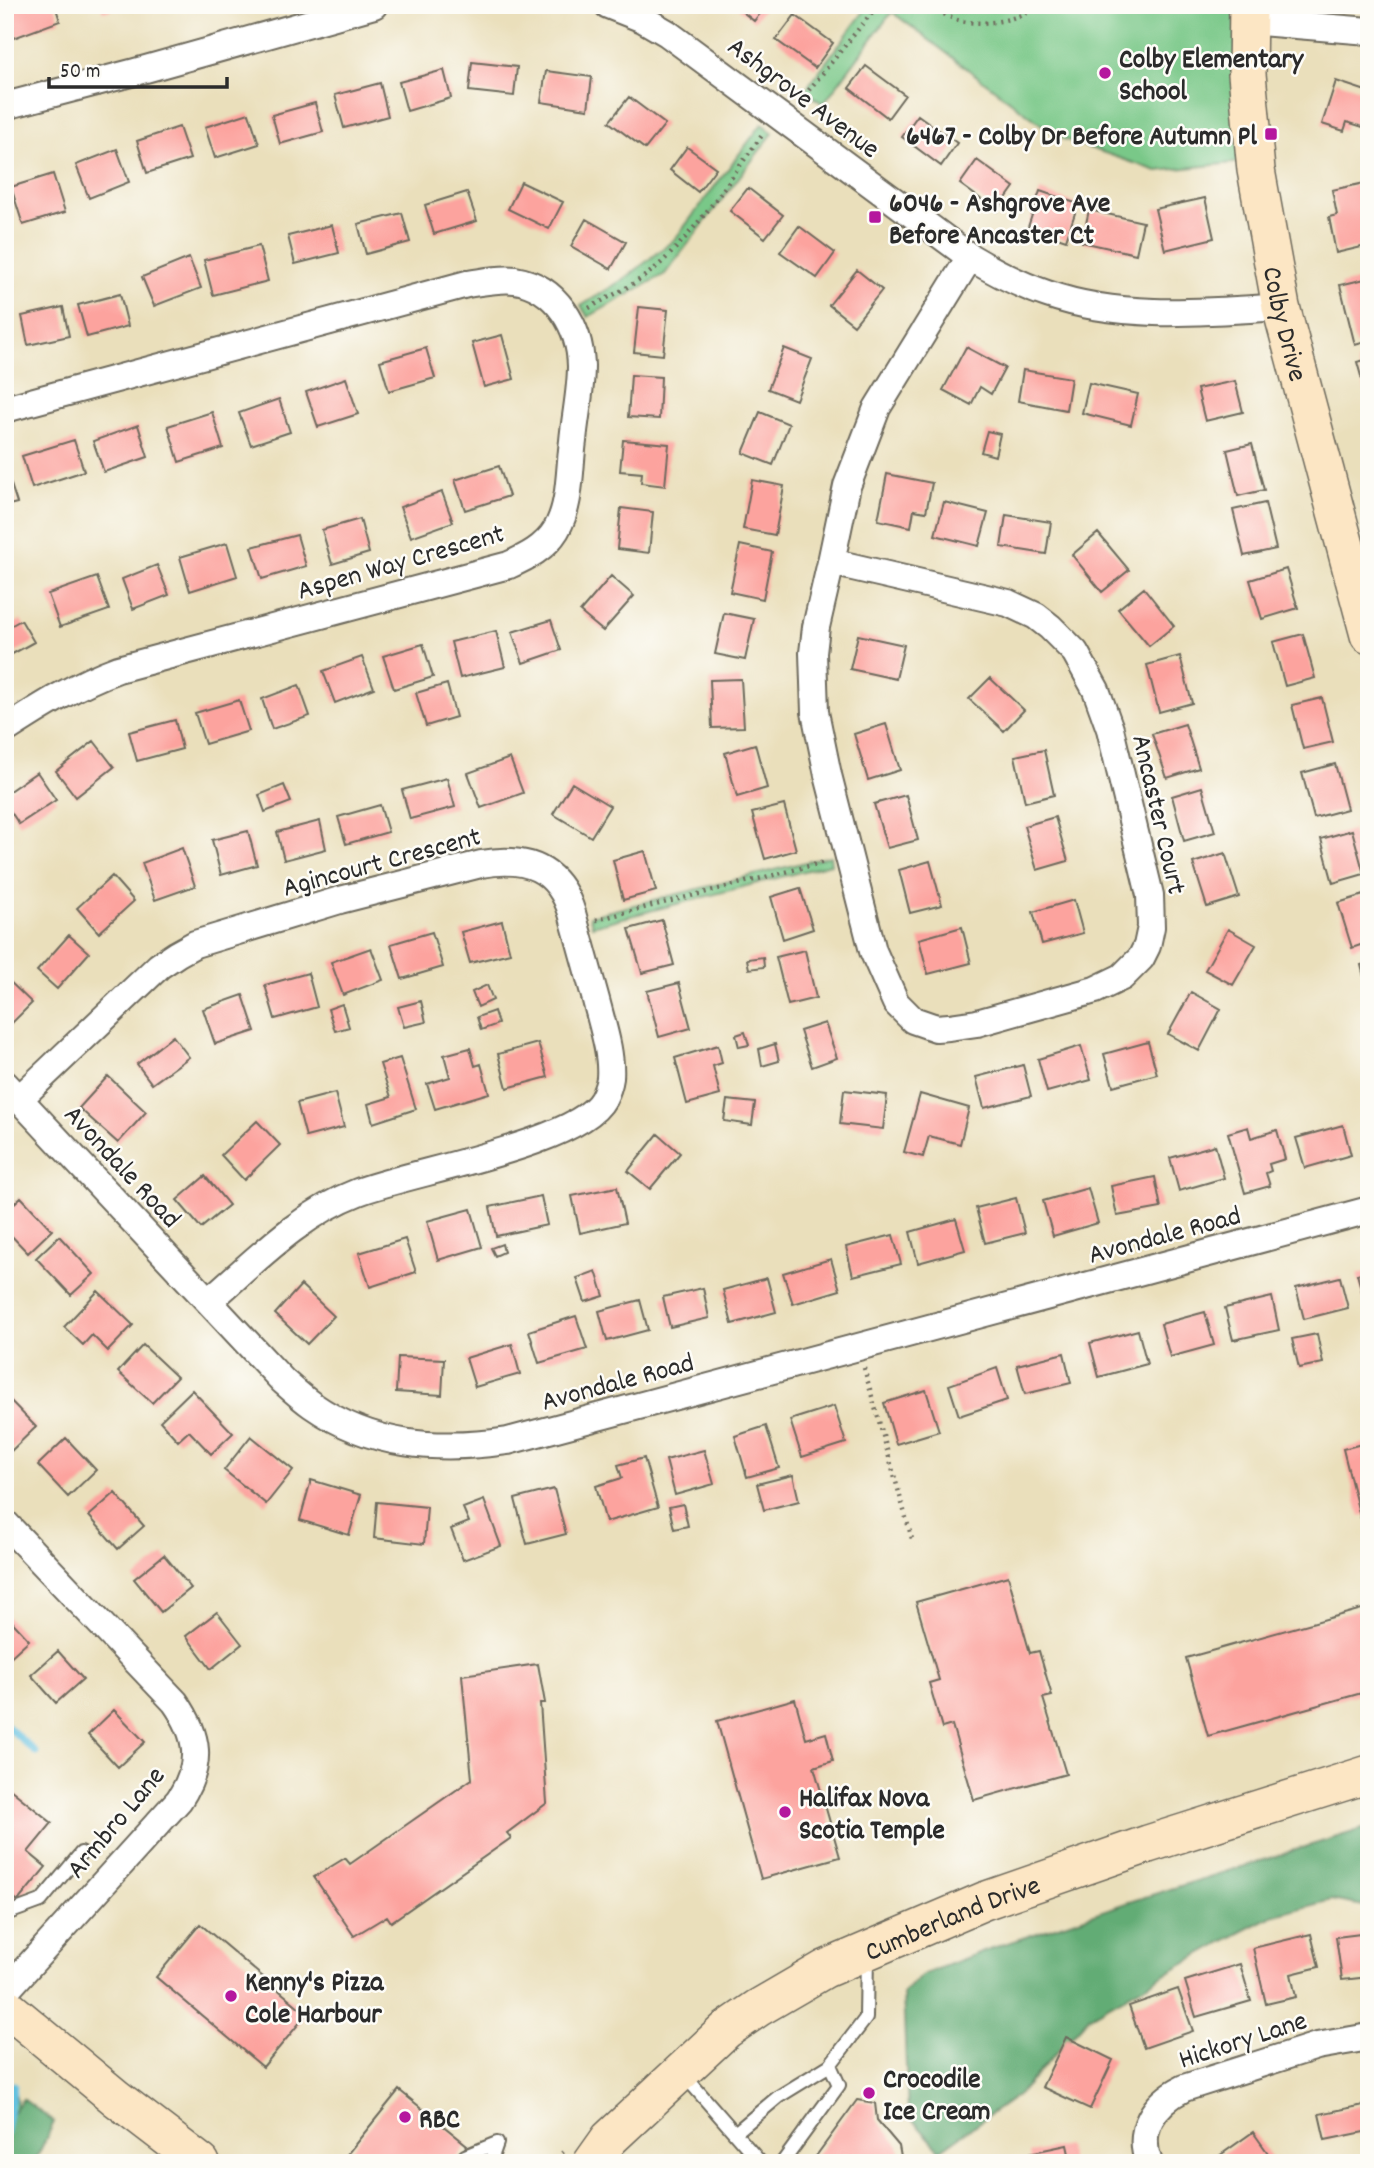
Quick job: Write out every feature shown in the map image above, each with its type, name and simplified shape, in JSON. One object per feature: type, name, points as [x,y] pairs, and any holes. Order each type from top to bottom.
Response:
[{"type":"street","name":"Ashgrove Avenue","points":[[608,5],[643,19],[667,33],[970,257],[1019,283],[1049,295],[1111,309],[1148,312],[1281,307]]},
{"type":"street","points":[[5,106],[372,6]]},
{"type":"street","points":[[1248,13],[1369,31]]},
{"type":"street","name":"Colby Drive","points":[[1248,13],[1248,74],[1256,170],[1281,307],[1357,547],[1369,635]]},
{"type":"street","name":"Ancaster Court","points":[[831,562],[1008,603],[1043,622],[1075,652],[1096,690],[1110,729],[1150,895],[1149,941],[1141,958],[1111,984],[977,1023],[949,1027],[926,1026],[903,1012],[889,989],[873,951],[821,743],[815,712],[813,653],[816,627],[847,486],[877,408],[970,257]]},
{"type":"street","name":"Aspen Way Crescent","points":[[5,409],[475,283],[507,280],[531,285],[554,299],[576,334],[581,367],[565,514],[549,540],[540,548],[509,565],[94,678],[61,694],[5,730]]},
{"type":"street","name":"Agincourt Crescent","points":[[12,1091],[159,966],[185,949],[212,938],[340,900],[481,864],[518,862],[534,866],[555,879],[567,900],[575,925],[600,1017],[610,1070],[607,1090],[597,1107],[581,1120],[543,1137],[479,1158],[376,1186],[337,1202],[313,1214],[292,1230],[209,1301]]},
{"type":"street","name":"Avondale Road","points":[[12,1091],[283,1381],[312,1405],[340,1422],[403,1443],[429,1447],[472,1446],[508,1441],[1369,1210]]},
{"type":"street","name":"Armbro Lane","points":[[5,1523],[175,1702],[192,1736],[195,1761],[190,1783],[179,1800],[5,1992]]},
{"type":"street","name":"Cumberland Drive","points":[[592,2163],[609,2139],[726,2030],[825,1969],[984,1901],[1148,1844],[1369,1774]]},
{"type":"street","points":[[5,2006],[116,2098],[201,2163]]},
{"type":"street","name":"Hickory Lane","points":[[1149,2163],[1144,2148],[1147,2125],[1155,2109],[1172,2094],[1317,2046],[1369,2037]]},
{"type":"lane","points":[[5,1908],[11,1912],[41,1900],[81,1853]]},
{"type":"lane","points":[[735,2133],[778,2097],[830,2064],[866,2018],[867,1950]]},
{"type":"lane","points":[[782,2163],[839,2085],[830,2064]]},
{"type":"lane","points":[[681,2071],[761,2163]]},
{"type":"lane","points":[[460,2163],[465,2156],[497,2144],[490,2163]]},
{"type":"path","points":[[569,319],[628,286],[661,263],[696,225],[767,128],[785,120],[878,5]]},
{"type":"path","points":[[925,5],[959,21],[996,23],[1029,13],[1041,5]]},
{"type":"path","points":[[575,925],[848,856]]},
{"type":"path","points":[[858,1348],[912,1539]]},
{"type":"green space","name":"Colby Elementary School","points":[[869,5],[1235,5],[1242,162],[1157,171],[1058,137],[892,12],[823,104],[805,90]]},
{"type":"green space","points":[[762,124],[773,133],[665,274],[588,317],[581,306],[627,277],[675,239]]},
{"type":"green space","points":[[830,856],[831,864],[592,926],[590,916]]},
{"type":"green space","points":[[1369,1827],[1369,1907],[1332,1900],[1272,1916],[1090,2016],[1019,2094],[940,2150],[908,2115],[903,1992],[924,1974],[1129,1902]]},
{"type":"green space","points":[[5,2078],[12,2086],[17,2103],[5,2149]]},
{"type":"green space","points":[[23,2099],[54,2122],[34,2163],[5,2163],[5,2122]]},
{"type":"building","points":[[20,5],[55,5],[60,21],[11,39],[5,23],[5,11]]},
{"type":"building","points":[[101,5],[125,5],[125,6],[103,12]]},
{"type":"building","points":[[734,5],[767,5],[754,21]]},
{"type":"building","points":[[795,15],[833,43],[815,68],[776,40]]},
{"type":"building","points":[[472,62],[517,67],[514,96],[469,91]]},
{"type":"building","points":[[866,66],[905,95],[888,118],[849,88]]},
{"type":"building","points":[[444,70],[451,98],[407,111],[399,82]]},
{"type":"building","points":[[546,71],[592,77],[588,109],[541,102]]},
{"type":"building","points":[[1336,81],[1369,92],[1369,129],[1347,122],[1344,131],[1322,124]]},
{"type":"building","points":[[380,83],[388,116],[344,128],[335,95]]},
{"type":"building","points":[[629,97],[665,124],[645,149],[609,122]]},
{"type":"building","points":[[315,103],[323,132],[280,144],[272,115]]},
{"type":"building","points":[[249,113],[259,144],[215,158],[205,127]]},
{"type":"building","points":[[918,115],[957,143],[941,166],[902,137]]},
{"type":"building","points":[[179,127],[190,159],[147,173],[137,141]]},
{"type":"building","points":[[687,147],[716,168],[698,192],[670,170]]},
{"type":"building","points":[[117,149],[129,182],[89,198],[76,165]]},
{"type":"building","points":[[977,160],[1014,187],[997,211],[960,184]]},
{"type":"building","points":[[53,174],[65,212],[23,225],[11,187]]},
{"type":"building","points":[[521,182],[563,202],[549,229],[508,209]]},
{"type":"building","points":[[1369,182],[1369,234],[1364,235],[1366,246],[1336,253],[1329,217],[1337,215],[1332,190]]},
{"type":"building","points":[[748,188],[783,215],[765,238],[730,211]]},
{"type":"building","points":[[1040,191],[1078,204],[1066,240],[1028,227]]},
{"type":"building","points":[[467,192],[477,221],[434,234],[425,205]]},
{"type":"building","points":[[1205,198],[1214,238],[1165,250],[1155,209]]},
{"type":"building","points":[[5,204],[10,220],[5,222]]},
{"type":"building","points":[[1089,210],[1143,222],[1136,254],[1082,242]]},
{"type":"building","points":[[402,213],[410,242],[366,254],[358,224]]},
{"type":"building","points":[[586,219],[626,242],[611,269],[571,246]]},
{"type":"building","points":[[332,225],[339,253],[295,264],[288,236]]},
{"type":"building","points":[[799,226],[835,253],[817,278],[780,252]]},
{"type":"building","points":[[259,246],[268,281],[213,295],[204,260]]},
{"type":"building","points":[[189,258],[201,288],[154,306],[142,277]]},
{"type":"building","points":[[857,270],[882,290],[854,325],[829,305]]},
{"type":"building","points":[[1369,278],[1369,341],[1355,345],[1340,285]]},
{"type":"building","points":[[120,294],[128,326],[87,337],[78,305]]},
{"type":"building","points":[[63,307],[69,336],[28,345],[22,316]]},
{"type":"building","points":[[639,307],[668,310],[663,355],[634,352]]},
{"type":"building","points":[[502,335],[514,379],[484,387],[472,343]]},
{"type":"building","points":[[966,347],[1005,368],[991,394],[980,387],[971,405],[943,390]]},
{"type":"building","points":[[426,348],[435,378],[389,391],[380,361]]},
{"type":"building","points":[[784,348],[812,359],[796,400],[768,389]]},
{"type":"building","points":[[1369,359],[1369,401],[1368,401],[1357,362]]},
{"type":"building","points":[[1023,370],[1071,378],[1066,410],[1018,401]]},
{"type":"building","points":[[631,375],[661,377],[659,419],[628,417]]},
{"type":"building","points":[[346,378],[358,414],[318,427],[306,392]]},
{"type":"building","points":[[1235,381],[1243,412],[1205,421],[1197,389]]},
{"type":"building","points":[[1089,383],[1138,394],[1131,425],[1082,413]]},
{"type":"building","points":[[279,399],[290,432],[251,445],[239,413]]},
{"type":"building","points":[[212,412],[223,448],[179,462],[168,426]]},
{"type":"building","points":[[760,412],[789,424],[773,465],[743,453]]},
{"type":"building","points":[[138,425],[148,457],[104,472],[93,441]]},
{"type":"building","points":[[987,431],[1000,434],[995,456],[981,452]]},
{"type":"building","points":[[74,440],[84,471],[32,488],[22,456]]},
{"type":"building","points":[[623,440],[669,444],[665,486],[641,483],[642,473],[620,471]]},
{"type":"building","points":[[1252,444],[1264,490],[1238,496],[1227,450]]},
{"type":"building","points":[[5,466],[17,503],[5,506]]},
{"type":"building","points":[[499,466],[509,496],[465,510],[455,480]]},
{"type":"building","points":[[887,474],[932,483],[926,512],[914,510],[911,527],[878,520]]},
{"type":"building","points":[[752,480],[784,486],[775,535],[743,529]]},
{"type":"building","points":[[442,492],[453,522],[411,537],[400,507]]},
{"type":"building","points":[[944,502],[988,513],[979,546],[935,535]]},
{"type":"building","points":[[1265,503],[1276,549],[1244,556],[1233,510]]},
{"type":"building","points":[[621,508],[653,512],[649,553],[617,549]]},
{"type":"building","points":[[1006,515],[1051,522],[1046,554],[1001,547]]},
{"type":"building","points":[[360,519],[369,553],[332,564],[322,530]]},
{"type":"building","points":[[1098,533],[1129,570],[1102,592],[1072,555]]},
{"type":"building","points":[[297,535],[306,566],[262,579],[252,547]]},
{"type":"building","points":[[227,543],[237,576],[190,591],[180,557]]},
{"type":"building","points":[[740,545],[772,552],[763,599],[730,592]]},
{"type":"building","points":[[157,565],[169,595],[133,609],[122,579]]},
{"type":"building","points":[[1286,569],[1298,608],[1262,619],[1250,580]]},
{"type":"building","points":[[611,576],[634,596],[603,631],[580,612]]},
{"type":"building","points":[[97,577],[109,610],[60,627],[48,594]]},
{"type":"building","points":[[1144,588],[1174,626],[1149,646],[1118,609]]},
{"type":"building","points":[[724,613],[754,619],[745,660],[715,654]]},
{"type":"building","points":[[21,620],[34,642],[5,658],[5,629]]},
{"type":"building","points":[[551,620],[561,650],[523,663],[512,632]]},
{"type":"building","points":[[496,631],[505,667],[460,678],[451,642]]},
{"type":"building","points":[[1303,634],[1315,678],[1285,686],[1273,642]]},
{"type":"building","points":[[858,635],[904,645],[896,679],[850,669]]},
{"type":"building","points":[[423,644],[433,677],[394,689],[383,656]]},
{"type":"building","points":[[1180,656],[1192,703],[1159,712],[1147,665]]},
{"type":"building","points":[[362,657],[374,688],[335,703],[323,671]]},
{"type":"building","points":[[990,678],[1024,710],[1004,731],[969,699]]},
{"type":"building","points":[[741,679],[744,727],[712,728],[710,680]]},
{"type":"building","points":[[447,684],[456,717],[426,726],[416,693]]},
{"type":"building","points":[[299,685],[310,716],[272,729],[262,699]]},
{"type":"building","points":[[1322,698],[1333,742],[1303,749],[1292,705]]},
{"type":"building","points":[[239,700],[249,731],[205,744],[195,713]]},
{"type":"building","points":[[175,720],[182,749],[137,761],[129,732]]},
{"type":"building","points":[[886,724],[900,770],[868,780],[854,734]]},
{"type":"building","points":[[1185,724],[1199,768],[1167,778],[1152,734]]},
{"type":"building","points":[[94,741],[114,767],[76,797],[56,771]]},
{"type":"building","points":[[755,744],[767,788],[737,797],[725,753]]},
{"type":"building","points":[[1044,750],[1054,795],[1025,802],[1015,756]]},
{"type":"building","points":[[510,758],[523,793],[481,808],[468,773]]},
{"type":"building","points":[[1335,764],[1347,809],[1314,818],[1302,773]]},
{"type":"building","points":[[37,772],[56,800],[19,824],[5,803],[5,794]]},
{"type":"building","points":[[447,778],[455,807],[410,819],[402,790]]},
{"type":"building","points":[[572,783],[610,806],[591,837],[553,814]]},
{"type":"building","points":[[284,785],[291,802],[265,812],[259,795]]},
{"type":"building","points":[[1202,787],[1215,832],[1184,841],[1172,796]]},
{"type":"building","points":[[906,795],[918,840],[887,848],[874,804]]},
{"type":"building","points":[[380,805],[388,832],[346,844],[338,817]]},
{"type":"building","points":[[784,805],[796,850],[765,859],[752,813]]},
{"type":"building","points":[[1055,817],[1068,861],[1037,870],[1024,826]]},
{"type":"building","points":[[320,821],[326,849],[284,860],[277,832]]},
{"type":"building","points":[[1352,830],[1364,874],[1333,883],[1321,839]]},
{"type":"building","points":[[248,831],[257,865],[221,875],[212,840]]},
{"type":"building","points":[[182,848],[195,886],[155,900],[142,863]]},
{"type":"building","points":[[645,851],[656,891],[623,900],[613,860]]},
{"type":"building","points":[[1225,853],[1239,897],[1207,907],[1193,863]]},
{"type":"building","points":[[930,861],[942,905],[910,913],[899,870]]},
{"type":"building","points":[[112,876],[134,901],[99,933],[77,908]]},
{"type":"building","points":[[800,888],[813,929],[783,939],[771,897]]},
{"type":"building","points":[[1367,894],[1369,942],[1352,948],[1338,903]]},
{"type":"building","points":[[1074,900],[1083,933],[1042,944],[1033,912]]},
{"type":"building","points":[[662,920],[674,965],[642,973],[629,929]]},
{"type":"building","points":[[502,921],[510,953],[470,963],[461,932]]},
{"type":"building","points":[[962,927],[971,963],[928,974],[919,939]]},
{"type":"building","points":[[1228,929],[1256,945],[1233,985],[1205,970]]},
{"type":"building","points":[[432,932],[443,967],[402,979],[391,944]]},
{"type":"building","points":[[69,935],[89,953],[57,989],[37,971]]},
{"type":"building","points":[[371,948],[383,980],[343,995],[331,962]]},
{"type":"building","points":[[805,950],[816,998],[788,1005],[776,957]]},
{"type":"building","points":[[763,957],[764,967],[749,969],[747,959]]},
{"type":"building","points":[[1369,963],[1369,993],[1368,993],[1361,965]]},
{"type":"building","points":[[308,973],[317,1007],[275,1019],[265,985]]},
{"type":"building","points":[[5,977],[32,1003],[9,1026],[5,1023]]},
{"type":"building","points":[[679,983],[691,1028],[659,1037],[647,991]]},
{"type":"building","points":[[487,985],[493,1000],[478,1007],[472,992]]},
{"type":"building","points":[[1191,992],[1221,1009],[1199,1051],[1168,1034]]},
{"type":"building","points":[[243,995],[255,1031],[215,1044],[203,1009]]},
{"type":"building","points":[[421,1001],[426,1022],[404,1027],[398,1007]]},
{"type":"building","points":[[342,1004],[349,1027],[335,1031],[328,1009]]},
{"type":"building","points":[[494,1011],[498,1024],[481,1030],[477,1017]]},
{"type":"building","points":[[825,1023],[837,1058],[812,1067],[800,1031]]},
{"type":"building","points":[[745,1032],[749,1045],[739,1047],[736,1035]]},
{"type":"building","points":[[173,1036],[189,1057],[152,1084],[137,1064]]},
{"type":"building","points":[[1148,1042],[1157,1074],[1113,1086],[1104,1054]]},
{"type":"building","points":[[538,1043],[548,1077],[507,1088],[498,1054]]},
{"type":"building","points":[[775,1044],[779,1061],[762,1066],[759,1049]]},
{"type":"building","points":[[718,1045],[722,1063],[713,1066],[720,1095],[687,1104],[675,1058]]},
{"type":"building","points":[[1081,1046],[1091,1080],[1047,1092],[1038,1059]]},
{"type":"building","points":[[470,1048],[475,1066],[481,1064],[489,1093],[435,1109],[427,1084],[450,1077],[444,1055]]},
{"type":"building","points":[[400,1058],[416,1109],[373,1123],[368,1104],[391,1097],[380,1064]]},
{"type":"building","points":[[1023,1065],[1031,1096],[984,1108],[976,1077]]},
{"type":"building","points":[[108,1076],[146,1112],[118,1143],[79,1108]]},
{"type":"building","points":[[844,1090],[887,1095],[883,1129],[840,1124]]},
{"type":"building","points":[[335,1093],[344,1127],[306,1137],[297,1103]]},
{"type":"building","points":[[920,1094],[969,1108],[960,1144],[929,1136],[923,1157],[904,1152]]},
{"type":"building","points":[[727,1100],[755,1103],[752,1125],[724,1121]]},
{"type":"building","points":[[257,1121],[280,1145],[244,1180],[221,1155]]},
{"type":"building","points":[[1343,1125],[1351,1155],[1305,1168],[1296,1138]]},
{"type":"building","points":[[1248,1127],[1251,1138],[1277,1130],[1285,1159],[1269,1164],[1271,1171],[1266,1173],[1270,1186],[1245,1193],[1228,1133]]},
{"type":"building","points":[[658,1134],[680,1153],[650,1189],[628,1171]]},
{"type":"building","points":[[1215,1145],[1224,1178],[1179,1191],[1170,1158]]},
{"type":"building","points":[[205,1176],[229,1205],[201,1228],[177,1200]]},
{"type":"building","points":[[1155,1177],[1161,1208],[1117,1216],[1111,1186]]},
{"type":"building","points":[[617,1187],[625,1223],[580,1233],[572,1196]]},
{"type":"building","points":[[1088,1188],[1098,1223],[1053,1236],[1043,1201]]},
{"type":"building","points":[[541,1196],[547,1225],[496,1236],[490,1207]]},
{"type":"building","points":[[21,1197],[52,1230],[28,1253],[5,1229],[5,1212]]},
{"type":"building","points":[[1016,1198],[1025,1233],[985,1243],[976,1208]]},
{"type":"building","points":[[471,1209],[482,1247],[438,1260],[427,1221]]},
{"type":"building","points":[[956,1219],[965,1250],[918,1263],[910,1232]]},
{"type":"building","points":[[893,1235],[901,1264],[853,1276],[846,1247]]},
{"type":"building","points":[[59,1236],[94,1274],[71,1295],[36,1258]]},
{"type":"building","points":[[405,1239],[416,1272],[370,1287],[359,1253]]},
{"type":"building","points":[[502,1244],[504,1252],[495,1256],[491,1248]]},
{"type":"building","points":[[831,1259],[840,1290],[793,1304],[783,1273]]},
{"type":"building","points":[[596,1271],[604,1296],[585,1302],[577,1278]]},
{"type":"building","points":[[1369,1271],[1369,1314],[1368,1314],[1357,1274]]},
{"type":"building","points":[[1340,1277],[1348,1308],[1304,1319],[1296,1288]]},
{"type":"building","points":[[767,1278],[776,1312],[732,1324],[723,1290]]},
{"type":"building","points":[[301,1285],[334,1316],[307,1344],[275,1314]]},
{"type":"building","points":[[703,1288],[709,1318],[670,1327],[663,1297]]},
{"type":"building","points":[[98,1291],[133,1325],[108,1351],[92,1335],[83,1345],[64,1327]]},
{"type":"building","points":[[1272,1297],[1279,1330],[1233,1340],[1225,1308]]},
{"type":"building","points":[[640,1300],[648,1330],[607,1341],[599,1311]]},
{"type":"building","points":[[1205,1312],[1214,1345],[1170,1357],[1161,1324]]},
{"type":"building","points":[[576,1316],[587,1349],[539,1363],[529,1331]]},
{"type":"building","points":[[1138,1330],[1147,1364],[1099,1377],[1090,1343]]},
{"type":"building","points":[[1317,1334],[1323,1363],[1299,1368],[1292,1339]]},
{"type":"building","points":[[512,1344],[520,1374],[475,1387],[466,1358]]},
{"type":"building","points":[[143,1345],[177,1377],[152,1403],[118,1372]]},
{"type":"building","points":[[1064,1353],[1071,1383],[1025,1394],[1017,1365]]},
{"type":"building","points":[[398,1357],[444,1359],[442,1395],[396,1392]]},
{"type":"building","points":[[997,1368],[1007,1400],[959,1416],[949,1385]]},
{"type":"building","points":[[192,1390],[233,1433],[211,1454],[189,1431],[178,1441],[160,1421]]},
{"type":"building","points":[[926,1390],[939,1431],[896,1444],[884,1403]]},
{"type":"building","points":[[7,1397],[36,1427],[10,1452],[5,1447]]},
{"type":"building","points":[[834,1406],[846,1443],[802,1457],[790,1420]]},
{"type":"building","points":[[766,1426],[779,1468],[747,1477],[735,1436]]},
{"type":"building","points":[[251,1436],[293,1470],[266,1504],[224,1470]]},
{"type":"building","points":[[66,1438],[96,1470],[68,1497],[38,1465]]},
{"type":"building","points":[[1369,1442],[1369,1514],[1360,1517],[1343,1449]]},
{"type":"building","points":[[704,1450],[714,1484],[675,1495],[666,1460]]},
{"type":"building","points":[[644,1458],[658,1507],[606,1522],[596,1486],[622,1478],[618,1465]]},
{"type":"building","points":[[793,1475],[799,1501],[764,1510],[757,1484]]},
{"type":"building","points":[[311,1480],[361,1495],[349,1535],[300,1520]]},
{"type":"building","points":[[554,1489],[566,1534],[527,1544],[515,1499]]},
{"type":"building","points":[[115,1493],[144,1526],[118,1549],[89,1516]]},
{"type":"building","points":[[484,1500],[501,1546],[463,1560],[451,1529],[469,1522],[463,1508]]},
{"type":"building","points":[[377,1502],[427,1507],[424,1544],[374,1538]]},
{"type":"building","points":[[683,1504],[688,1526],[674,1529],[669,1507]]},
{"type":"building","points":[[164,1555],[191,1588],[161,1612],[134,1579]]},
{"type":"building","points":[[1008,1576],[1030,1653],[1039,1651],[1052,1696],[1043,1698],[1066,1774],[974,1800],[952,1725],[942,1728],[929,1683],[939,1680],[916,1602]]},
{"type":"building","points":[[1369,1607],[1369,1691],[1208,1736],[1186,1658]]},
{"type":"building","points":[[217,1612],[242,1644],[211,1669],[186,1636]]},
{"type":"building","points":[[5,1614],[29,1640],[5,1662]]},
{"type":"building","points":[[58,1651],[83,1679],[56,1703],[31,1675]]},
{"type":"building","points":[[538,1664],[545,1703],[540,1703],[547,1803],[507,1833],[511,1838],[391,1922],[387,1916],[354,1936],[314,1877],[345,1858],[350,1864],[472,1779],[462,1675]]},
{"type":"building","name":"Halifax Nova Scotia Temple","points":[[795,1699],[806,1739],[826,1733],[833,1761],[814,1767],[840,1857],[761,1879],[717,1721]]},
{"type":"building","points":[[114,1710],[145,1742],[118,1767],[88,1735]]},
{"type":"building","points":[[5,1785],[52,1823],[28,1852],[46,1867],[18,1901],[5,1890]]},
{"type":"building","name":"Kenny's Pizza Cole Harbour","points":[[200,1924],[307,2014],[263,2067],[156,1977]]},
{"type":"building","points":[[1369,1933],[1369,1977],[1342,1980],[1336,1937]]},
{"type":"building","points":[[1311,1934],[1319,1967],[1291,1974],[1296,1997],[1266,2004],[1253,1948]]},
{"type":"building","points":[[1240,1964],[1251,2001],[1196,2017],[1185,1981]]},
{"type":"building","points":[[1178,1989],[1193,2031],[1144,2048],[1129,2006]]},
{"type":"building","points":[[1066,2037],[1113,2060],[1090,2109],[1042,2087]]},
{"type":"building","name":"RBC","points":[[399,2090],[467,2145],[453,2163],[340,2163]]},
{"type":"building","points":[[857,2100],[875,2103],[877,2120],[899,2146],[902,2163],[811,2163]]},
{"type":"building","points":[[1369,2104],[1369,2131],[1325,2140],[1319,2114]]},
{"type":"building","points":[[1253,2132],[1275,2163],[1224,2163],[1219,2156]]},
{"type":"building","points":[[1067,2145],[1071,2163],[1031,2163],[1029,2153]]},
{"type":"waterway","points":[[5,1724],[36,1753]]},
{"type":"waterway","points":[[5,2134],[14,2085]]},
{"type":"place","name":"Colby Elementary School","points":[[1105,73]]},
{"type":"place","name":"6467 - Colby Dr Before Autumn Pl","points":[[1271,134]]},
{"type":"place","name":"6046 - Ashgrove Ave Before Ancaster Ct","points":[[875,217]]},
{"type":"place","name":"Halifax Nova Scotia Temple","points":[[785,1812]]},
{"type":"place","name":"Kenny's Pizza Cole Harbour","points":[[231,1996]]},
{"type":"place","name":"Crocodile Ice Cream","points":[[869,2093]]},
{"type":"place","name":"RBC","points":[[405,2117]]}]
